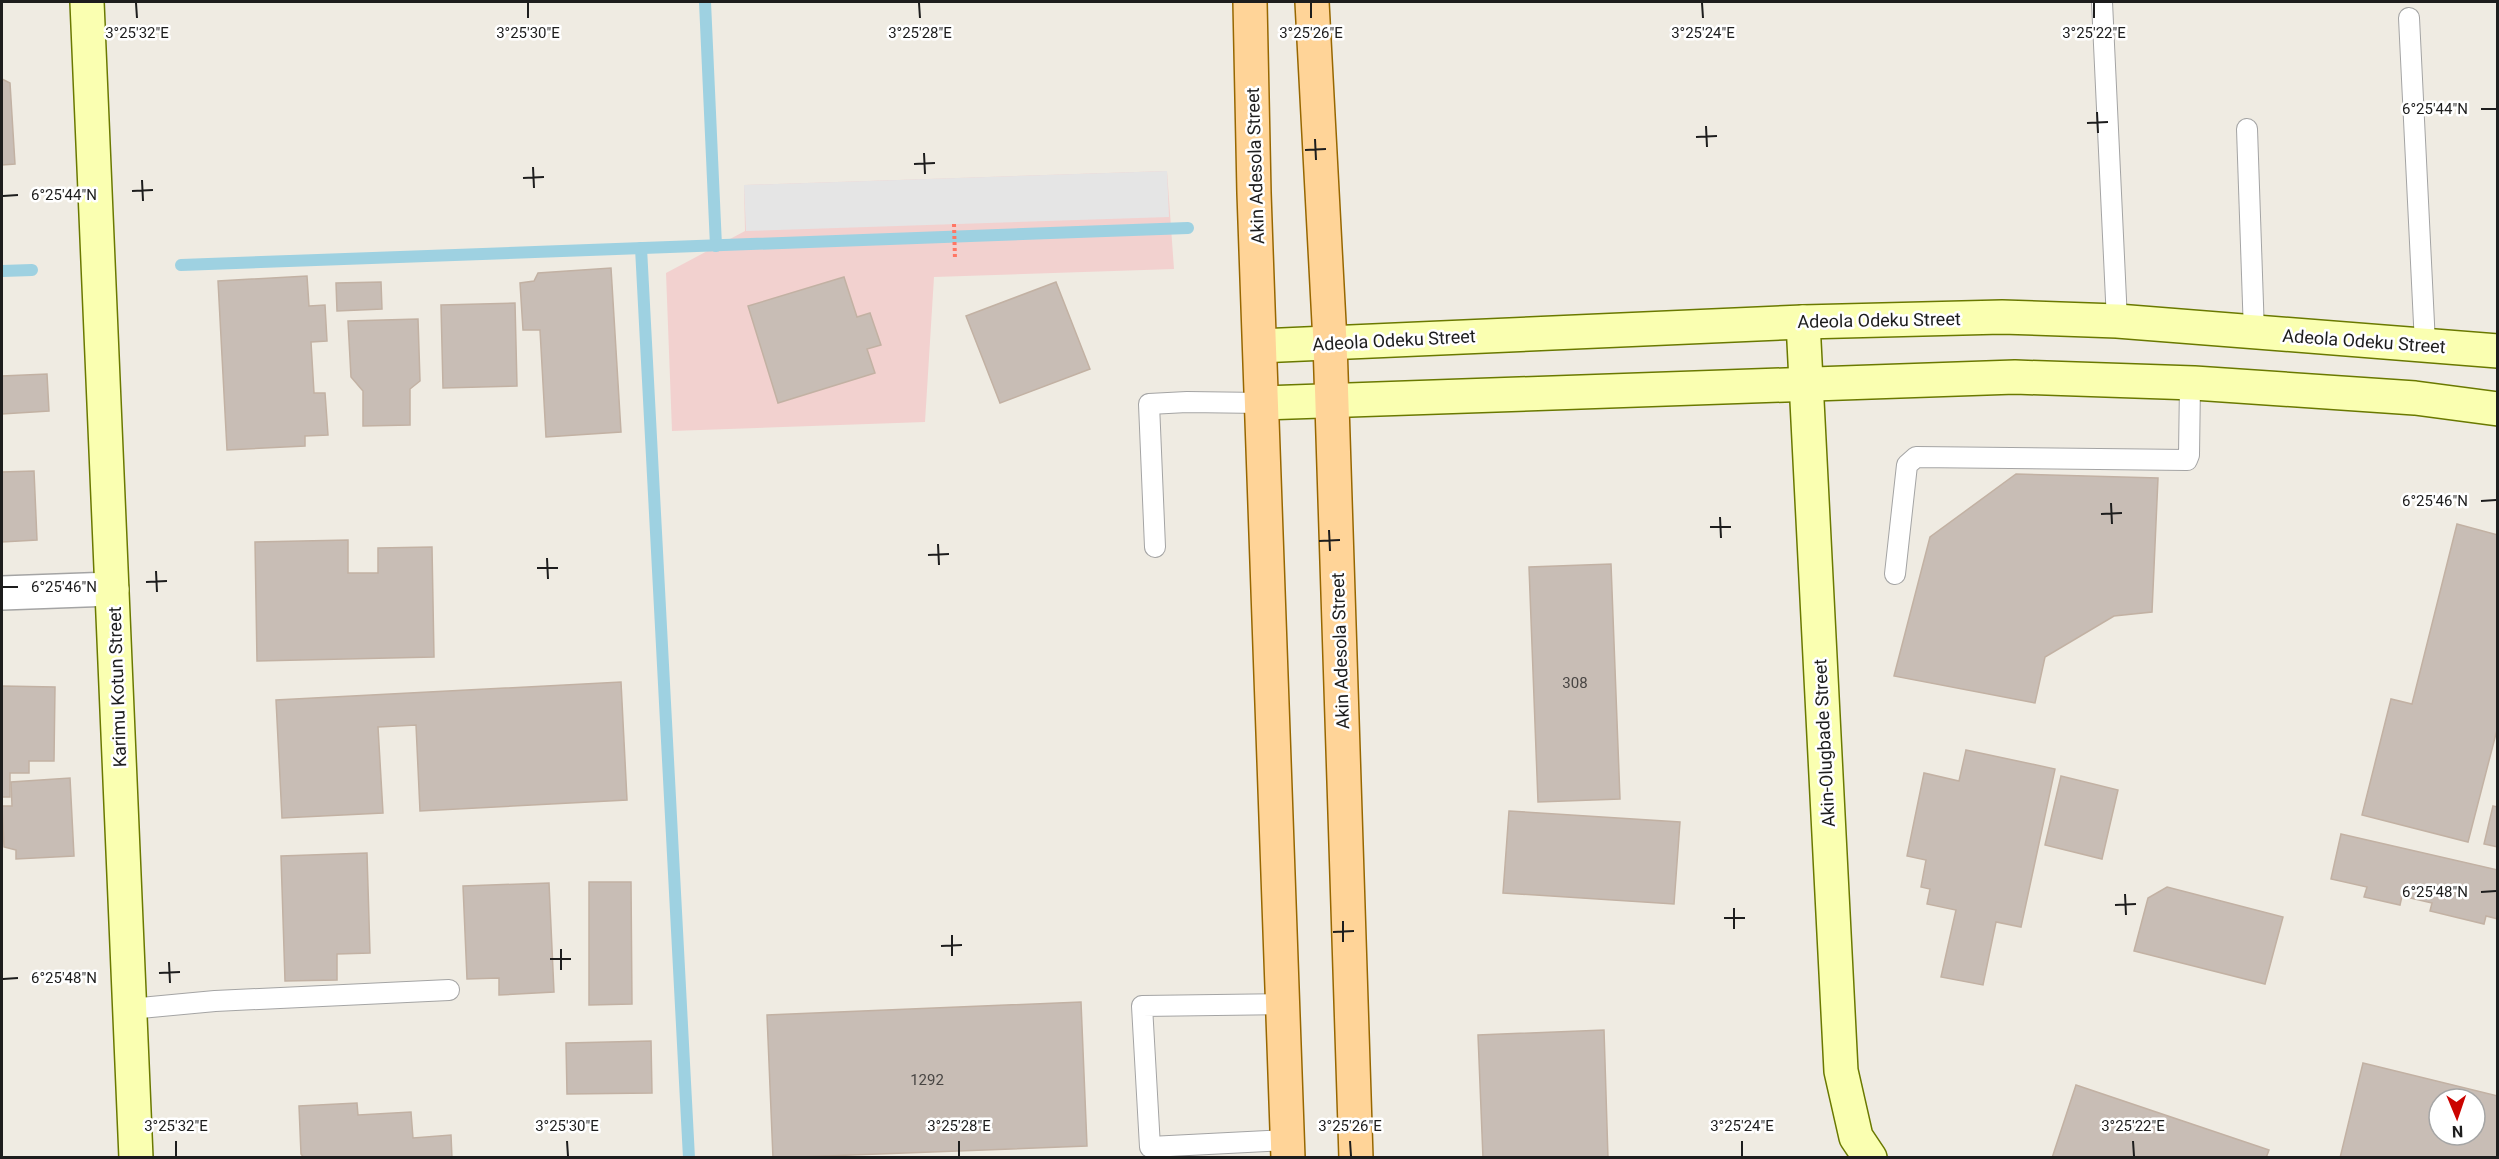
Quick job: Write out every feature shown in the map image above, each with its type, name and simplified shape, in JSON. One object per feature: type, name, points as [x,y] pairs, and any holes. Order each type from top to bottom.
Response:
[{"type":"main road","name":"Karimu Kotun Street","points":[[87,2],[136,1158]]},
{"type":"main road","name":"Akin Adesola Street","points":[[1250,2],[1288,1149]]},
{"type":"main road","name":"Akin Adesola Street","points":[[1312,2],[1330,342],[1356,1158]]},
{"type":"main road","name":"Adeola Odeku Street","points":[[1260,346],[1803,322],[2002,317],[2117,321],[2498,351]]},
{"type":"main road","name":"Akin-Olugbade Street","points":[[1803,322],[1804,383],[1841,1071],[1856,1137],[1870,1158]]},
{"type":"main road","points":[[1262,403],[2015,377],[2190,384],[2415,398],[2498,409]]},
{"type":"street","points":[[2,593],[112,589]]},
{"type":"lane","points":[[2102,2],[2117,321]]},
{"type":"lane","points":[[2409,18],[2425,344]]},
{"type":"lane","points":[[2247,129],[2254,333]]},
{"type":"lane","points":[[1895,574],[1907,465],[1916,457],[2187,460],[2189,456],[2190,384]]},
{"type":"lane","points":[[1155,547],[1149,404],[1262,403]]},
{"type":"lane","points":[[130,1009],[215,1001],[448,990]]},
{"type":"lane","points":[[1283,1004],[1142,1006],[1150,1147],[1288,1149]]},
{"type":"path","points":[[954,224],[955,259]]},
{"type":"shaded area","points":[[1167,171],[1174,269],[934,277],[925,422],[672,431],[666,273],[745,231],[744,185]]},
{"type":"shaded area","points":[[1167,171],[1169,217],[746,231],[744,185]]},
{"type":"building","points":[[2,79],[10,83],[15,164],[2,165]]},
{"type":"building","points":[[611,268],[621,432],[546,437],[540,330],[523,330],[520,283],[534,281],[538,273]]},
{"type":"building","points":[[307,276],[309,306],[325,305],[327,341],[311,342],[314,393],[325,393],[328,435],[305,436],[305,446],[227,450],[218,281]]},
{"type":"building","points":[[844,277],[857,317],[870,313],[881,345],[867,349],[875,373],[778,403],[748,306]]},
{"type":"building","points":[[381,282],[382,309],[337,311],[336,283]]},
{"type":"building","points":[[1056,282],[1090,369],[1000,403],[966,316]]},
{"type":"building","points":[[515,303],[517,386],[443,388],[441,305]]},
{"type":"building","points":[[418,319],[420,381],[410,389],[410,425],[363,426],[363,391],[351,377],[348,321]]},
{"type":"building","points":[[47,374],[49,411],[2,414],[2,376]]},
{"type":"building","points":[[34,471],[37,540],[2,542],[2,472]]},
{"type":"building","points":[[2016,474],[2158,478],[2152,612],[2114,616],[2045,657],[2035,703],[1894,676],[1930,537]]},
{"type":"building","points":[[2457,524],[2498,535],[2498,726],[2468,842],[2362,815],[2391,699],[2412,704]]},
{"type":"building","points":[[348,540],[348,573],[378,573],[378,548],[432,547],[434,657],[257,661],[255,542]]},
{"type":"building","points":[[1611,564],[1620,799],[1538,802],[1529,567]]},
{"type":"building","points":[[621,682],[627,800],[420,811],[416,725],[378,727],[383,813],[282,818],[276,700]]},
{"type":"building","points":[[2,686],[55,687],[54,761],[29,761],[29,773],[10,773],[10,797],[2,797]]},
{"type":"building","points":[[1966,750],[2055,769],[2021,927],[1996,922],[1983,985],[1941,977],[1956,910],[1927,904],[1930,889],[1921,887],[1926,860],[1907,856],[1924,773],[1959,781]]},
{"type":"building","points":[[2061,776],[2118,790],[2102,859],[2045,845]]},
{"type":"building","points":[[70,778],[74,856],[16,859],[16,850],[4,847],[2,806],[12,806],[11,782]]},
{"type":"building","points":[[2493,806],[2498,807],[2498,847],[2484,844]]},
{"type":"building","points":[[1509,811],[1680,822],[1674,904],[1503,893]]},
{"type":"building","points":[[2341,834],[2498,870],[2498,919],[2486,916],[2484,924],[2430,911],[2432,903],[2402,896],[2400,905],[2364,897],[2367,887],[2331,879]]},
{"type":"building","points":[[367,853],[370,953],[337,954],[337,980],[285,981],[281,856]]},
{"type":"building","points":[[589,882],[631,882],[632,1004],[589,1005]]},
{"type":"building","points":[[549,883],[554,992],[499,995],[499,978],[467,979],[463,886]]},
{"type":"building","points":[[2167,887],[2283,917],[2265,984],[2134,951],[2148,898]]},
{"type":"building","points":[[1081,1002],[1087,1146],[773,1158],[767,1015]]},
{"type":"building","points":[[1604,1030],[1608,1158],[1483,1158],[1478,1035]]},
{"type":"building","points":[[651,1041],[652,1093],[567,1094],[566,1043]]},
{"type":"building","points":[[2363,1063],[2461,1087],[2427,1087],[2427,1147],[2487,1147],[2487,1093],[2498,1096],[2498,1158],[2340,1158]]},
{"type":"building","points":[[2076,1085],[2269,1150],[2266,1158],[2052,1158]]},
{"type":"building","points":[[357,1103],[358,1115],[411,1112],[413,1138],[451,1135],[452,1158],[304,1158],[301,1154],[299,1106]]},
{"type":"waterway","points":[[705,2],[716,246]]},
{"type":"waterway","points":[[181,265],[1188,228]]},
{"type":"waterway","points":[[641,248],[689,1158]]},
{"type":"waterway","points":[[2,271],[32,270]]}]
